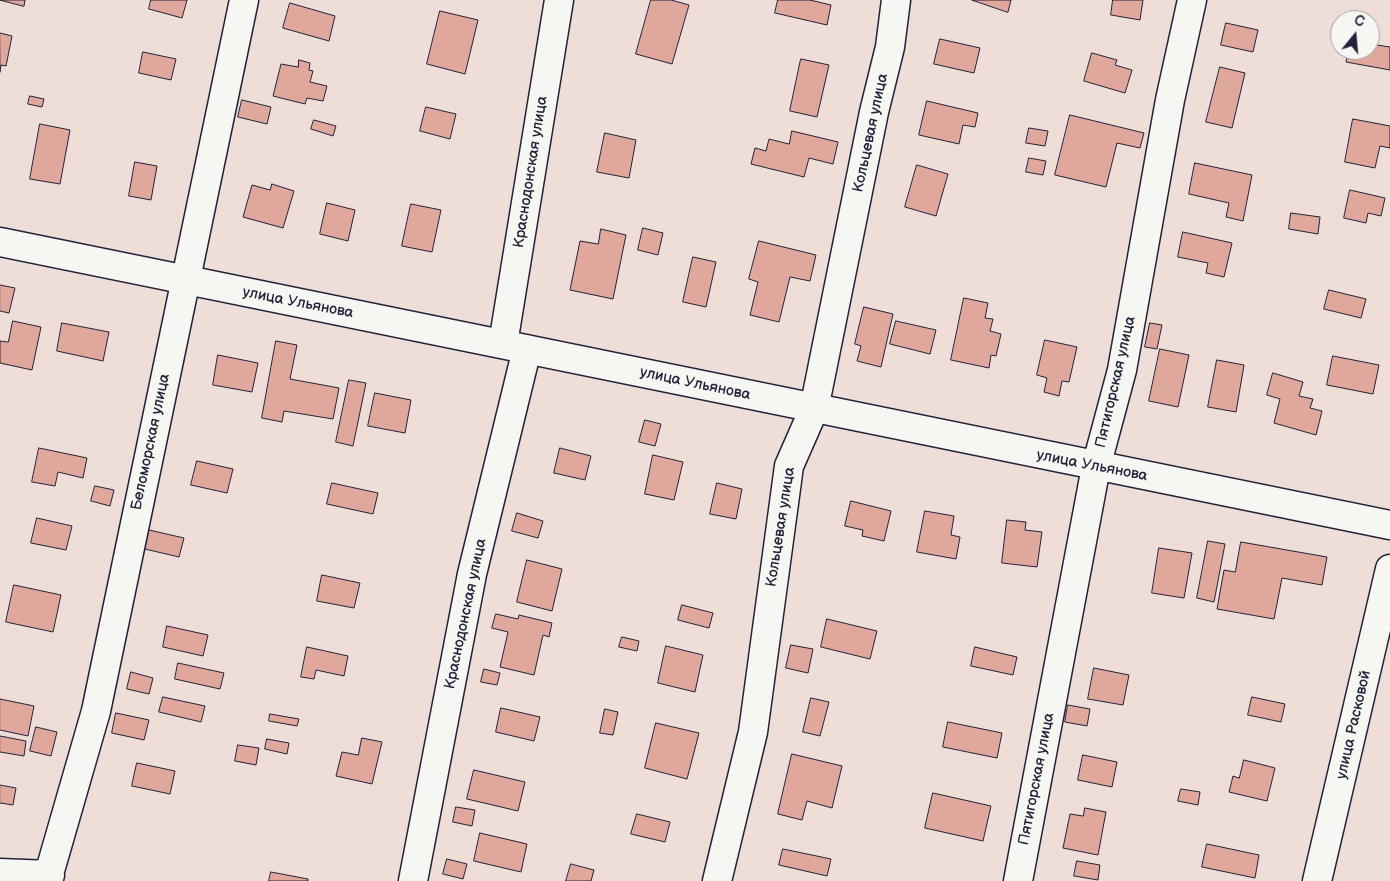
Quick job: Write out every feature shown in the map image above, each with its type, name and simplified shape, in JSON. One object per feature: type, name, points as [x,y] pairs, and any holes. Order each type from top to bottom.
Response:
[{"type":"street","name":"Беломорская улица","points":[[49,878],[96,711],[244,0]]},
{"type":"street","name":"Краснодонская улица","points":[[413,881],[515,346],[559,0]]},
{"type":"street","name":"Кольцевая улица","points":[[717,881],[752,732],[789,466],[814,409],[874,112],[890,47],[896,0]]},
{"type":"street","name":"Пятигорская улица","points":[[1018,881],[1096,467],[1122,370],[1170,100],[1192,0]]},
{"type":"street","name":"улица Ульянова","points":[[0,242],[515,346],[1096,467],[1390,525]]},
{"type":"street","name":"улица Расковой","points":[[1317,881],[1390,569]]},
{"type":"street","points":[[0,873],[49,878]]},
{"type":"building","points":[[0,0],[25,0],[24,6]]},
{"type":"building","points":[[151,0],[187,0],[182,18],[149,9]]},
{"type":"building","points":[[651,0],[671,0],[689,5],[672,64],[636,54]]},
{"type":"building","points":[[778,0],[810,0],[831,5],[827,25],[775,13]]},
{"type":"building","points":[[972,0],[1011,0],[1008,12]]},
{"type":"building","points":[[1113,0],[1143,0],[1140,20],[1111,15]]},
{"type":"building","points":[[290,3],[335,16],[329,41],[283,28]]},
{"type":"building","points":[[440,11],[478,20],[465,74],[427,64]]},
{"type":"building","points":[[1226,23],[1258,30],[1253,52],[1221,45]]},
{"type":"building","points":[[0,33],[12,36],[6,66],[1,65],[0,72]]},
{"type":"building","points":[[940,39],[980,48],[974,73],[934,64]]},
{"type":"building","points":[[1380,46],[1390,47],[1390,70],[1346,62],[1346,60],[1380,60]]},
{"type":"building","points":[[143,52],[176,59],[171,80],[139,73]]},
{"type":"building","points":[[1092,53],[1117,60],[1115,65],[1132,70],[1125,93],[1084,81]]},
{"type":"building","points":[[801,59],[829,65],[817,117],[790,111]]},
{"type":"building","points":[[299,60],[310,63],[309,70],[313,71],[310,82],[327,86],[323,101],[307,98],[305,104],[273,96],[281,64],[298,67]]},
{"type":"building","points":[[1220,67],[1245,73],[1232,128],[1206,122]]},
{"type":"building","points":[[30,96],[44,99],[42,107],[28,104]]},
{"type":"building","points":[[242,100],[271,107],[267,124],[238,117]]},
{"type":"building","points":[[927,101],[978,113],[975,127],[963,125],[959,144],[919,135]]},
{"type":"building","points":[[426,107],[456,114],[450,139],[420,131]]},
{"type":"building","points":[[1070,115],[1144,133],[1140,148],[1117,143],[1106,187],[1055,175]]},
{"type":"building","points":[[1353,119],[1390,126],[1390,148],[1380,146],[1375,168],[1345,162]]},
{"type":"building","points":[[314,120],[336,126],[333,136],[311,129]]},
{"type":"building","points":[[40,124],[70,130],[60,184],[30,179]]},
{"type":"building","points":[[1029,128],[1048,131],[1045,146],[1026,143]]},
{"type":"building","points":[[792,131],[838,142],[833,164],[809,158],[804,177],[751,164],[755,148],[766,151],[769,139],[789,144]]},
{"type":"building","points":[[605,133],[636,140],[629,178],[597,172]]},
{"type":"building","points":[[1029,158],[1046,161],[1043,175],[1026,172]]},
{"type":"building","points":[[135,162],[157,166],[151,200],[129,196]]},
{"type":"building","points":[[1195,163],[1252,175],[1243,221],[1226,217],[1229,203],[1189,194]]},
{"type":"building","points":[[917,165],[948,174],[936,216],[905,207]]},
{"type":"building","points":[[272,184],[294,191],[283,228],[243,217],[252,185],[270,190]]},
{"type":"building","points":[[1350,190],[1385,198],[1381,216],[1368,213],[1366,223],[1344,218]]},
{"type":"building","points":[[327,203],[355,210],[348,241],[320,234]]},
{"type":"building","points":[[411,204],[441,210],[432,252],[402,246]]},
{"type":"building","points":[[1291,213],[1320,217],[1318,234],[1289,229]]},
{"type":"building","points":[[643,228],[663,233],[658,255],[638,250]]},
{"type":"building","points":[[601,229],[626,235],[613,299],[570,290],[580,241],[598,244]]},
{"type":"building","points":[[1183,232],[1232,243],[1224,277],[1206,273],[1208,263],[1178,257]]},
{"type":"building","points":[[759,241],[816,255],[810,281],[790,277],[779,322],[750,315],[758,282],[749,279]]},
{"type":"building","points":[[693,257],[716,262],[706,307],[683,302]]},
{"type":"building","points":[[0,285],[15,288],[9,313],[0,311]]},
{"type":"building","points":[[1329,290],[1366,299],[1361,318],[1324,309]]},
{"type":"building","points":[[964,298],[988,303],[985,318],[993,319],[990,331],[1001,334],[996,356],[991,355],[989,368],[951,360]]},
{"type":"building","points":[[864,307],[893,314],[881,367],[857,361],[861,346],[855,344]]},
{"type":"building","points":[[13,321],[41,327],[32,370],[0,363],[0,341],[8,342]]},
{"type":"building","points":[[896,321],[936,330],[930,354],[890,344]]},
{"type":"building","points":[[62,323],[109,332],[103,361],[57,351]]},
{"type":"building","points":[[1150,323],[1162,325],[1157,349],[1145,347]]},
{"type":"building","points":[[1045,340],[1077,347],[1069,382],[1062,381],[1059,396],[1044,392],[1047,378],[1037,375]]},
{"type":"building","points":[[276,341],[297,345],[290,379],[339,388],[333,419],[284,411],[282,422],[262,418]]},
{"type":"building","points":[[1160,349],[1189,355],[1178,407],[1149,401]]},
{"type":"building","points":[[218,355],[258,363],[252,392],[213,385]]},
{"type":"building","points":[[1333,356],[1379,365],[1373,394],[1327,385]]},
{"type":"building","points":[[1217,360],[1244,365],[1236,412],[1208,407]]},
{"type":"building","points":[[1273,373],[1303,382],[1299,396],[1313,399],[1310,408],[1322,411],[1316,435],[1274,423],[1280,399],[1267,395]]},
{"type":"building","points":[[349,380],[366,383],[353,446],[336,442]]},
{"type":"building","points":[[375,393],[411,400],[405,433],[368,426]]},
{"type":"building","points":[[645,420],[661,424],[655,446],[639,442]]},
{"type":"building","points":[[39,448],[87,458],[83,478],[58,472],[55,486],[32,482]]},
{"type":"building","points":[[560,448],[591,456],[585,480],[554,473]]},
{"type":"building","points":[[653,455],[683,462],[674,500],[645,494]]},
{"type":"building","points":[[197,461],[233,469],[227,493],[191,485]]},
{"type":"building","points":[[332,483],[378,493],[373,514],[327,504]]},
{"type":"building","points":[[717,483],[742,489],[736,519],[710,514]]},
{"type":"building","points":[[95,486],[114,490],[110,506],[91,501]]},
{"type":"building","points":[[851,501],[891,511],[884,541],[862,536],[863,530],[845,526]]},
{"type":"building","points":[[925,511],[954,516],[951,535],[960,537],[956,559],[917,552]]},
{"type":"building","points":[[517,513],[543,521],[538,538],[512,531]]},
{"type":"building","points":[[37,518],[72,526],[66,550],[31,543]]},
{"type":"building","points":[[1007,520],[1026,522],[1025,530],[1042,532],[1037,567],[1002,563]]},
{"type":"building","points":[[149,530],[184,538],[179,557],[145,549]]},
{"type":"building","points":[[1208,541],[1225,544],[1214,602],[1197,598]]},
{"type":"building","points":[[1241,542],[1327,557],[1322,585],[1282,578],[1274,619],[1217,609],[1224,570],[1235,572]]},
{"type":"building","points":[[1159,548],[1192,553],[1184,598],[1152,593]]},
{"type":"building","points":[[527,560],[562,569],[552,611],[517,602]]},
{"type":"building","points":[[322,575],[360,583],[354,608],[317,601]]},
{"type":"building","points":[[14,585],[61,595],[53,632],[6,622]]},
{"type":"building","points":[[682,605],[713,613],[709,628],[678,620]]},
{"type":"building","points":[[496,614],[518,619],[519,615],[552,623],[549,637],[543,635],[534,675],[500,667],[508,632],[492,628]]},
{"type":"building","points":[[827,619],[877,631],[870,659],[821,647]]},
{"type":"building","points":[[167,626],[208,635],[203,656],[163,647]]},
{"type":"building","points":[[622,637],[639,641],[637,651],[619,647]]},
{"type":"building","points":[[791,645],[813,649],[808,673],[786,668]]},
{"type":"building","points":[[666,646],[703,655],[695,692],[658,683]]},
{"type":"building","points":[[307,647],[348,656],[344,676],[316,670],[314,679],[301,677]]},
{"type":"building","points":[[975,647],[1017,657],[1013,675],[971,666]]},
{"type":"building","points":[[178,663],[224,673],[220,689],[175,679]]},
{"type":"building","points":[[1094,668],[1129,675],[1123,705],[1088,699]]},
{"type":"building","points":[[484,669],[500,673],[497,685],[481,682]]},
{"type":"building","points":[[131,672],[153,678],[149,694],[127,689]]},
{"type":"building","points":[[163,697],[205,706],[201,722],[159,712]]},
{"type":"building","points":[[1252,697],[1285,704],[1281,722],[1248,715]]},
{"type":"building","points":[[811,698],[829,702],[820,736],[803,732]]},
{"type":"building","points":[[0,699],[34,706],[28,736],[0,730]]},
{"type":"building","points":[[1068,705],[1090,709],[1087,726],[1065,722]]},
{"type":"building","points":[[501,708],[540,717],[534,741],[496,732]]},
{"type":"building","points":[[605,709],[618,712],[613,735],[600,733]]},
{"type":"building","points":[[116,713],[149,720],[144,740],[112,733]]},
{"type":"building","points":[[270,714],[299,719],[297,726],[269,721]]},
{"type":"building","points":[[948,722],[1002,733],[997,758],[943,747]]},
{"type":"building","points":[[656,723],[699,733],[687,779],[645,768]]},
{"type":"building","points":[[36,727],[57,732],[51,756],[30,751]]},
{"type":"building","points":[[0,736],[26,741],[24,756],[0,752]]},
{"type":"building","points":[[362,738],[382,742],[372,784],[336,776],[342,752],[358,755]]},
{"type":"building","points":[[267,739],[289,743],[287,754],[265,749]]},
{"type":"building","points":[[238,745],[259,748],[256,765],[235,761]]},
{"type":"building","points":[[792,754],[842,766],[832,808],[807,801],[802,820],[778,814]]},
{"type":"building","points":[[1083,755],[1117,762],[1112,787],[1078,780]]},
{"type":"building","points":[[1244,760],[1275,768],[1267,801],[1229,792],[1233,776],[1239,778]]},
{"type":"building","points":[[137,763],[175,771],[170,794],[132,786]]},
{"type":"building","points":[[474,770],[525,782],[518,811],[467,799]]},
{"type":"building","points":[[0,785],[16,788],[13,805],[0,803]]},
{"type":"building","points":[[1181,789],[1200,792],[1198,805],[1178,801]]},
{"type":"building","points":[[933,793],[991,806],[983,841],[925,828]]},
{"type":"building","points":[[456,807],[475,810],[472,826],[453,822]]},
{"type":"building","points":[[1085,808],[1106,812],[1098,855],[1063,848],[1070,814],[1083,816]]},
{"type":"building","points":[[637,814],[670,822],[665,842],[631,834]]},
{"type":"building","points":[[480,833],[527,844],[521,872],[474,861]]},
{"type":"building","points":[[1207,844],[1259,855],[1255,878],[1202,867]]},
{"type":"building","points":[[783,849],[831,859],[827,876],[779,865]]},
{"type":"building","points":[[447,859],[467,864],[463,879],[443,874]]},
{"type":"building","points":[[1077,861],[1100,865],[1098,880],[1074,876]]},
{"type":"building","points":[[571,864],[594,870],[591,881],[566,881]]},
{"type":"building","points":[[271,872],[308,879],[308,881],[269,881]]}]
